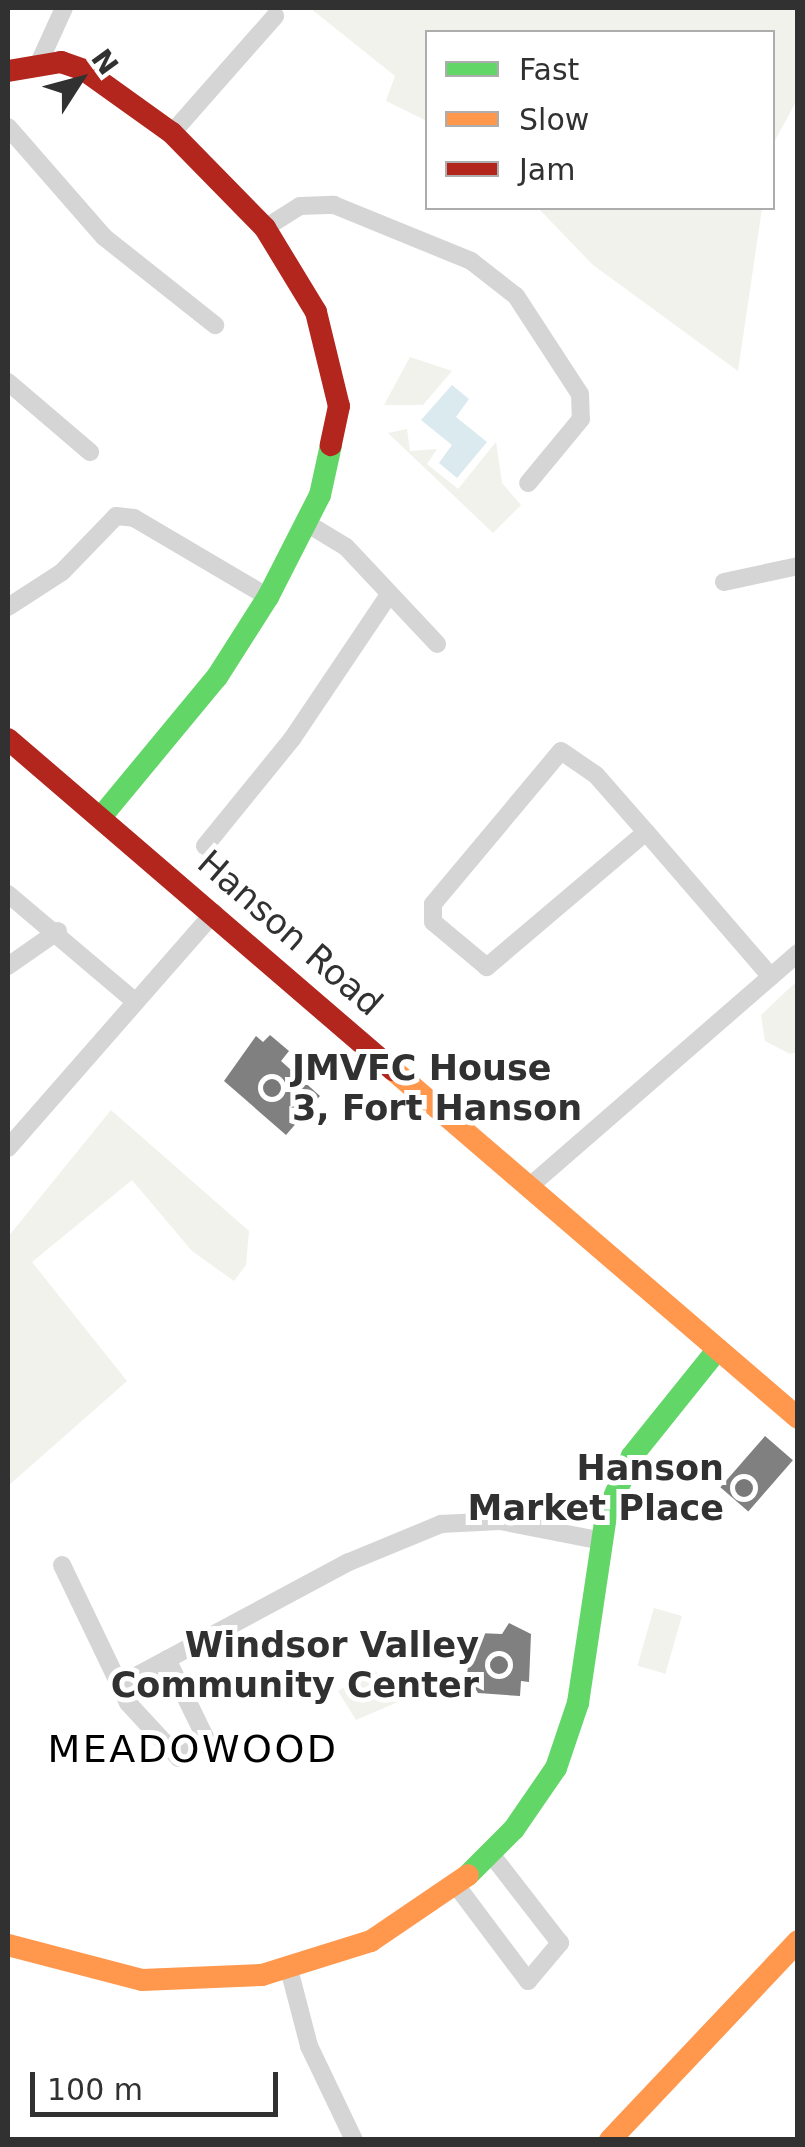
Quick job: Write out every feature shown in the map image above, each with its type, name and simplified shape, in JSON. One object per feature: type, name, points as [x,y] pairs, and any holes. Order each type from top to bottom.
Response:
[{"type":"street","points":[[39,63],[64,8]]},
{"type":"street","points":[[172,133],[275,16]]},
{"type":"street","points":[[8,71],[39,63],[84,70],[172,133],[266,228],[328,339],[339,406],[308,524],[268,597],[217,676],[101,816]]},
{"type":"street","points":[[8,127],[104,237],[215,325]]},
{"type":"street","points":[[266,228],[300,206],[334,205],[471,261],[516,296],[580,394],[581,419],[528,483]]},
{"type":"street","points":[[8,382],[90,452]]},
{"type":"street","points":[[8,607],[62,572],[116,516],[134,518],[268,597]]},
{"type":"street","points":[[308,524],[346,547],[437,644]]},
{"type":"street","points":[[724,582],[798,566]]},
{"type":"street","points":[[204,846],[292,740],[388,596]]},
{"type":"street","name":"Hanson Road","points":[[8,739],[214,912],[798,1418]]},
{"type":"street","points":[[646,832],[487,967],[433,922],[433,904],[561,752],[596,776],[646,832],[770,977]]},
{"type":"street","points":[[8,894],[58,931],[136,1002]]},
{"type":"street","points":[[8,1148],[214,912]]},
{"type":"street","points":[[8,966],[58,931]]},
{"type":"street","points":[[530,1186],[798,954]]},
{"type":"street","points":[[8,1945],[142,1980],[289,1970],[371,1941],[456,1885],[490,1854],[545,1787],[573,1727],[598,1540],[632,1456],[718,1350]]},
{"type":"street","points":[[123,1684],[349,1562],[441,1524],[500,1521],[598,1540]]},
{"type":"street","points":[[62,1565],[123,1684],[128,1703],[178,1758],[206,1740],[167,1660]]},
{"type":"street","points":[[456,1885],[519,1978],[528,1981],[560,1944],[490,1854]]},
{"type":"street","points":[[610,2140],[798,1941]]},
{"type":"street","points":[[289,1970],[309,2046],[354,2140]]},
{"type":"shaded area","points":[[310,8],[797,8],[797,100],[775,140],[775,30],[425,30],[425,120],[386,101],[395,76]]},
{"type":"shaded area","points":[[540,210],[762,210],[738,371],[593,265]]},
{"type":"shaded area","points":[[410,357],[452,371],[423,405],[384,405]]},
{"type":"shaded area","points":[[452,385],[469,399],[456,417],[487,442],[457,478],[439,463],[452,445],[421,420]]},
{"type":"shaded area","points":[[407,429],[410,451],[437,449],[427,464],[458,489],[496,442],[502,483],[521,505],[493,533],[388,433]]},
{"type":"shaded area","points":[[797,981],[797,1052],[790,1054],[765,1041],[761,1015]]},
{"type":"shaded area","points":[[111,1110],[249,1231],[246,1265],[234,1281],[192,1251],[132,1180],[32,1262],[127,1381],[8,1486],[8,1237]]},
{"type":"shaded area","points":[[654,1608],[682,1616],[665,1674],[637,1666]]},
{"type":"shaded area","points":[[376,1671],[398,1702],[356,1720],[338,1691]]},
{"type":"building","name":"JMVFC House 3, Fort Hanson","points":[[270,1035],[289,1051],[281,1061],[320,1096],[286,1135],[224,1081],[256,1036],[263,1042]]},
{"type":"building","points":[[765,1436],[793,1460],[748,1512],[720,1487]]},
{"type":"building","name":"Windsor Valley Community Center","points":[[509,1623],[531,1634],[529,1682],[521,1681],[520,1696],[478,1693],[467,1675],[470,1648],[477,1649],[478,1633],[502,1634]]},
{"type":"traffic: fast","points":[[101,817],[217,677],[268,597],[320,495],[331,445]]},
{"type":"traffic: fast","points":[[468,1875],[514,1829],[556,1768],[578,1703],[606,1515],[632,1456],[718,1349]]},
{"type":"traffic: slow","points":[[393,1070],[798,1418]]},
{"type":"traffic: slow","points":[[8,1945],[142,1980],[262,1975],[371,1941],[468,1875]]},
{"type":"traffic: slow","points":[[610,2140],[798,1941]]},
{"type":"traffic: jam","points":[[8,71],[61,62],[84,70],[172,133],[265,228],[316,312],[339,406],[331,445]]},
{"type":"traffic: jam","points":[[8,739],[393,1070]]},
{"type":"place","name":"JMVFC House 3, Fort Hanson","points":[[272,1088]]},
{"type":"place","name":"Hanson Market Place","points":[[744,1488]]},
{"type":"place","name":"Windsor Valley Community Center","points":[[499,1665]]},
{"type":"district","name":"MEADOWOOD","points":[[193,1750]]}]
